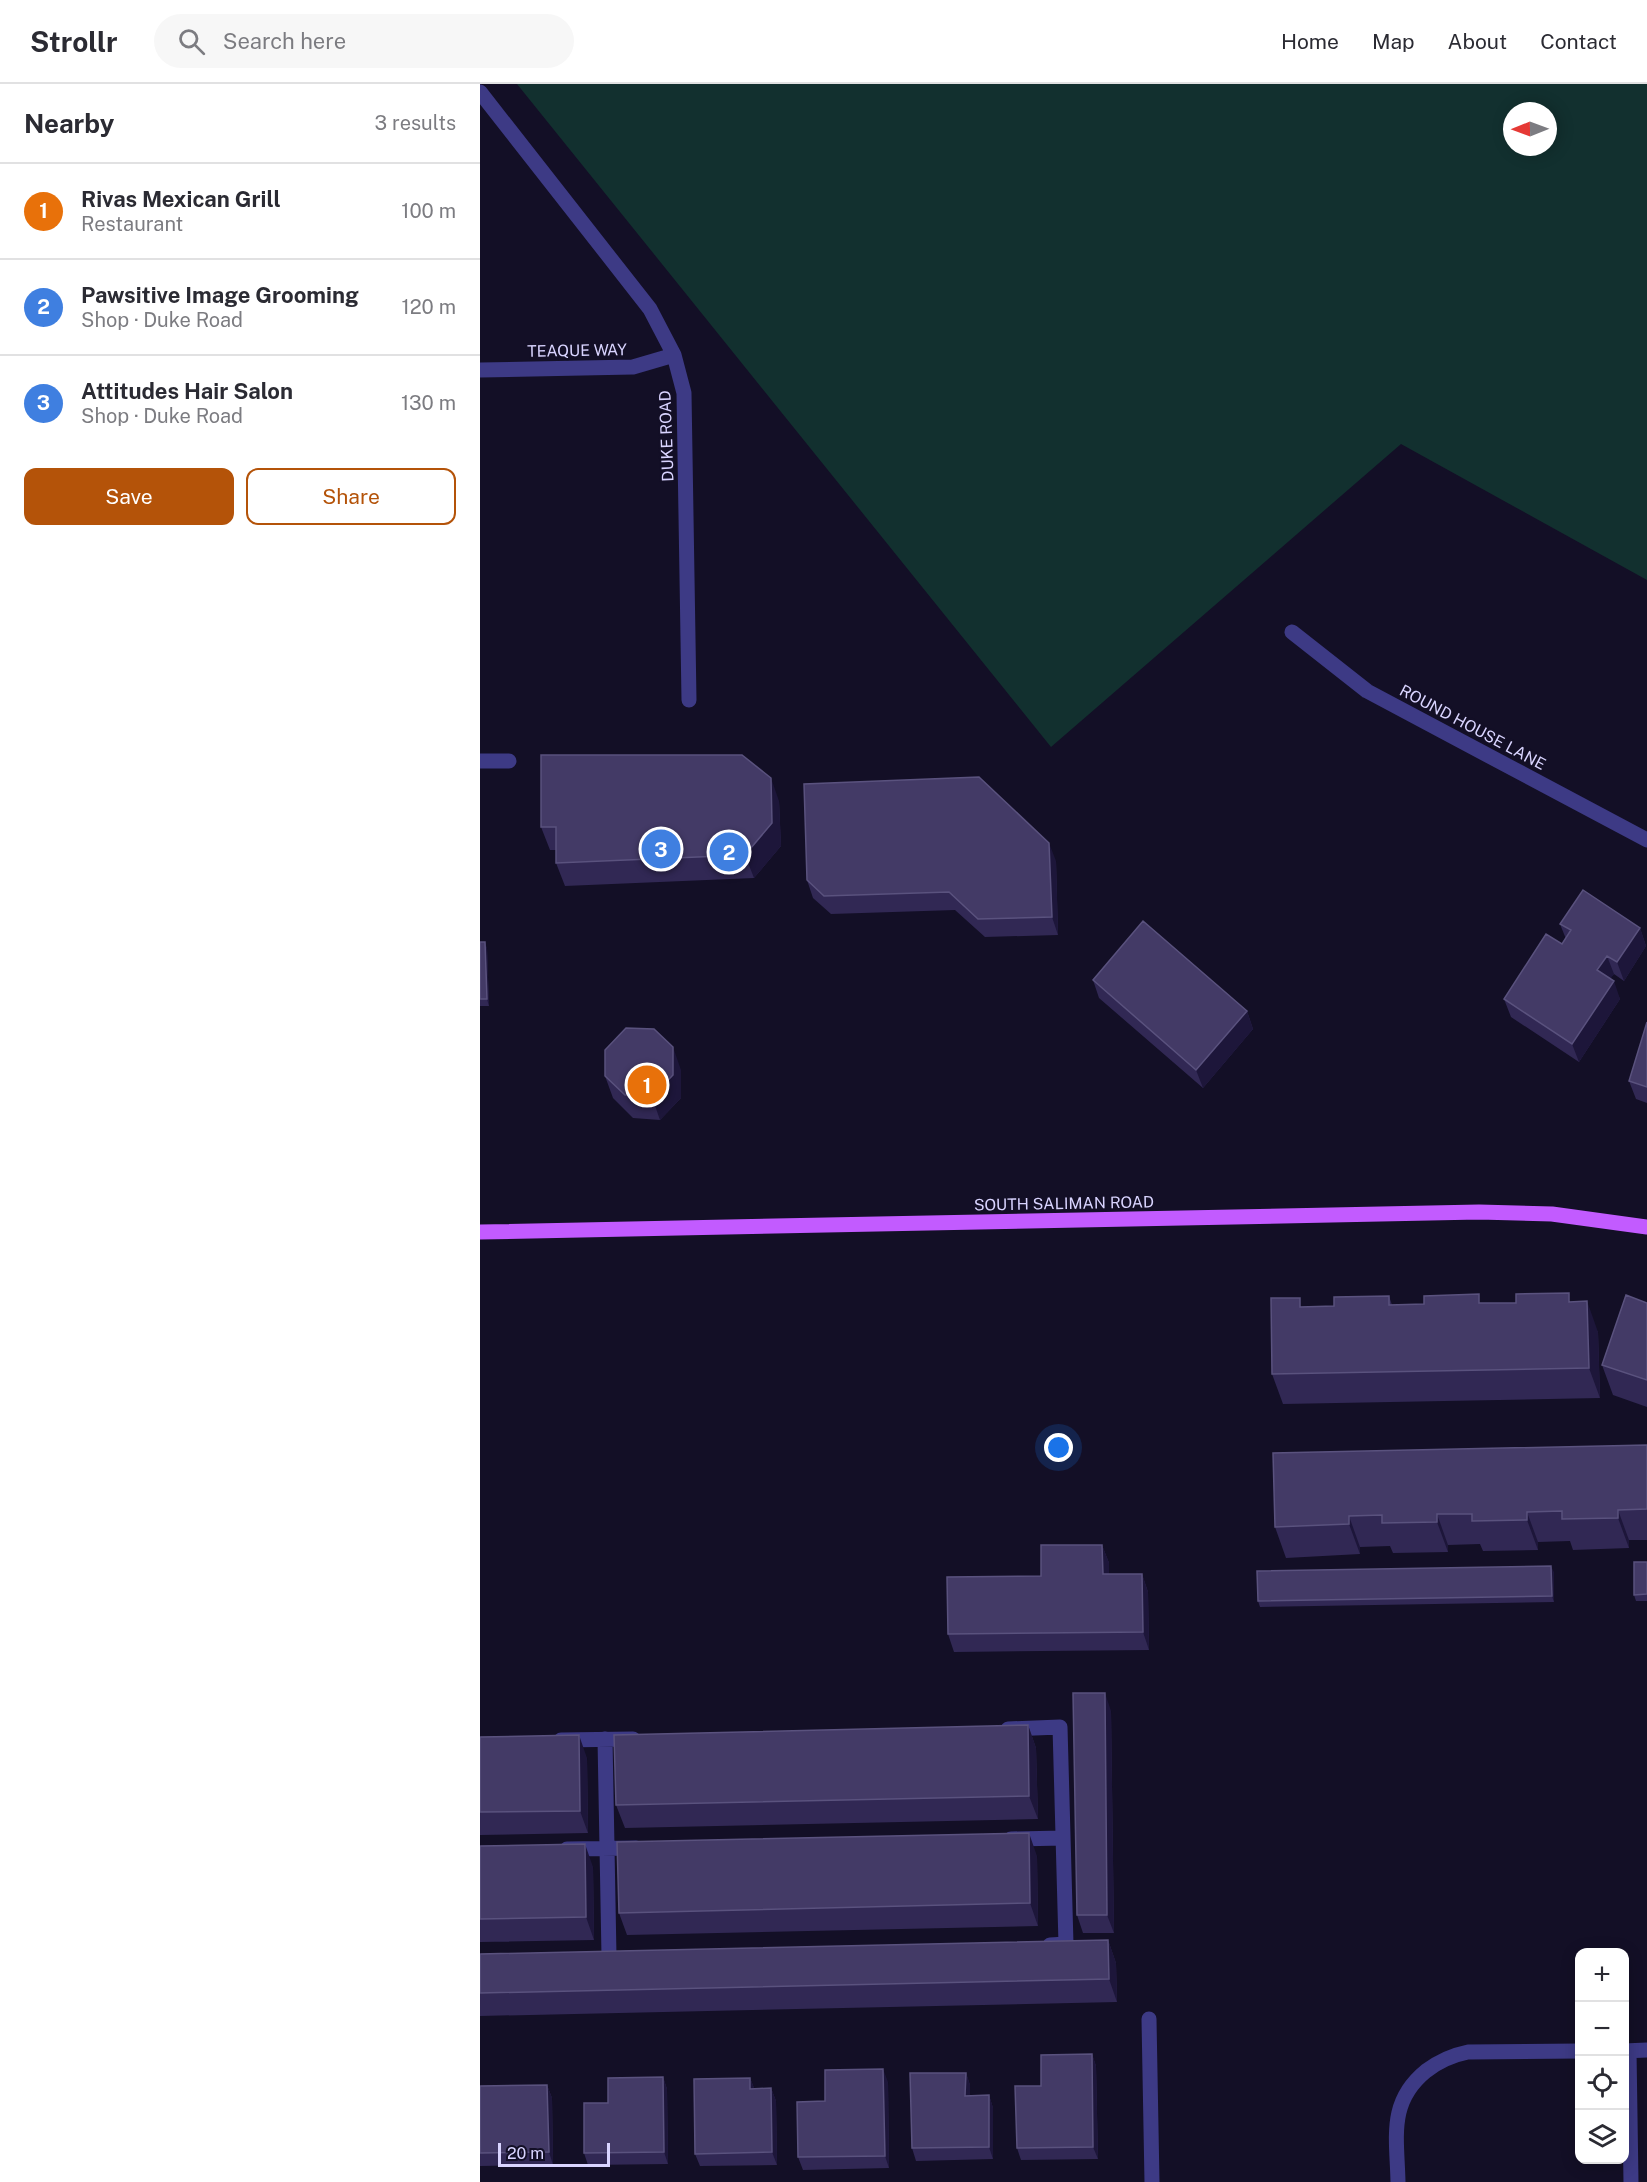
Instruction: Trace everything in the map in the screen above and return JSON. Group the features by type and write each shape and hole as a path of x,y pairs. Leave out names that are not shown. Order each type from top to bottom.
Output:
{"main road":[{"name":"SOUTH SALIMAN ROAD","path":"480,1232 1479,1212 1552,1214 1647,1227"}],"street":[{"name":"DUKE ROAD","path":"480,92 650,309 674,355 684,393 689,700"},
{"name":"TEAQUE WAY","path":"480,370 633,367 674,355"},
{"name":"ROUND HOUSE LANE","path":"1292,632 1367,691 1647,840"},
{"path":"480,760 509,761"},
{"path":"988,1729 1060,1727 1066,1944 1030,1945"},
{"path":"548,1741 653,1738"},
{"path":"605,1739 609,1956"},
{"path":"992,1840 1063,1838"},
{"path":"549,1850 653,1847"},
{"path":"1149,2019 1152,2182"},
{"path":"1629,2051 1647,2050"},
{"path":"1398,2182 1397,2117 1411,2086 1420,2076 1446,2059 1468,2052 1575,2051"},
{"path":"1627,2056 1631,2182"}],"green space":[{"path":"517,84 1647,84 1647,580 1401,444 1051,747"}],"building":[{"path":"541,755 742,755 771,778 772,823 745,855 556,863 556,827 541,827"},
{"path":"979,777 1049,843 1052,917 978,919 949,892 824,896 807,880 804,784"},
{"path":"1583,890 1640,928 1617,962 1607,956 1597,970 1614,981 1572,1044 1504,999 1546,934 1562,944 1571,930 1560,924"},
{"path":"1143,921 1247,1011 1196,1070 1093,980"},
{"path":"480,942 485,942 487,999 480,999"},
{"path":"1647,1022 1647,1087 1629,1081"},
{"path":"626,1028 654,1029 673,1047 673,1075 652,1097 625,1095 605,1076 605,1050"},
{"path":"1569,1293 1569,1302 1587,1301 1589,1368 1272,1374 1271,1298 1300,1298 1300,1307 1334,1306 1334,1297 1389,1296 1389,1305 1424,1304 1424,1296 1479,1294 1479,1303 1516,1303 1516,1294"},
{"path":"1626,1295 1647,1303 1647,1380 1602,1365"},
{"path":"1647,1445 1647,1509 1618,1510 1618,1518 1562,1519 1562,1511 1527,1512 1527,1520 1472,1521 1472,1514 1437,1514 1437,1522 1382,1523 1382,1515 1349,1516 1349,1524 1275,1527 1273,1453"},
{"path":"1041,1545 1102,1545 1103,1574 1142,1574 1143,1632 948,1634 947,1577 1041,1576"},
{"path":"1634,1562 1647,1562 1647,1594 1634,1595"},
{"path":"1551,1566 1552,1596 1258,1601 1257,1571"},
{"path":"1073,1693 1105,1693 1107,1915 1077,1915"},
{"path":"1028,1725 1029,1796 616,1805 614,1735"},
{"path":"579,1735 580,1811 480,1812 480,1737"},
{"path":"1029,1833 1030,1903 619,1913 617,1842"},
{"path":"585,1844 586,1917 480,1919 480,1846"},
{"path":"1108,1940 1109,1979 480,1993 480,1954"},
{"path":"1092,2054 1093,2147 1017,2148 1015,2086 1041,2086 1041,2055"},
{"path":"883,2069 885,2156 798,2157 797,2102 825,2101 825,2070"},
{"path":"910,2073 966,2073 965,2096 989,2095 989,2147 912,2148"},
{"path":"663,2077 664,2152 584,2153 584,2103 608,2103 608,2078"},
{"path":"750,2078 750,2089 771,2088 772,2152 695,2154 694,2079"},
{"path":"547,2085 549,2152 480,2153 480,2086"}],"place":[{"name":"Attitudes Hair Salon","path":"661,849"},
{"name":"Pawsitive Image Grooming","path":"729,852"},
{"name":"Rivas Mexican Grill","path":"647,1085"}]}
